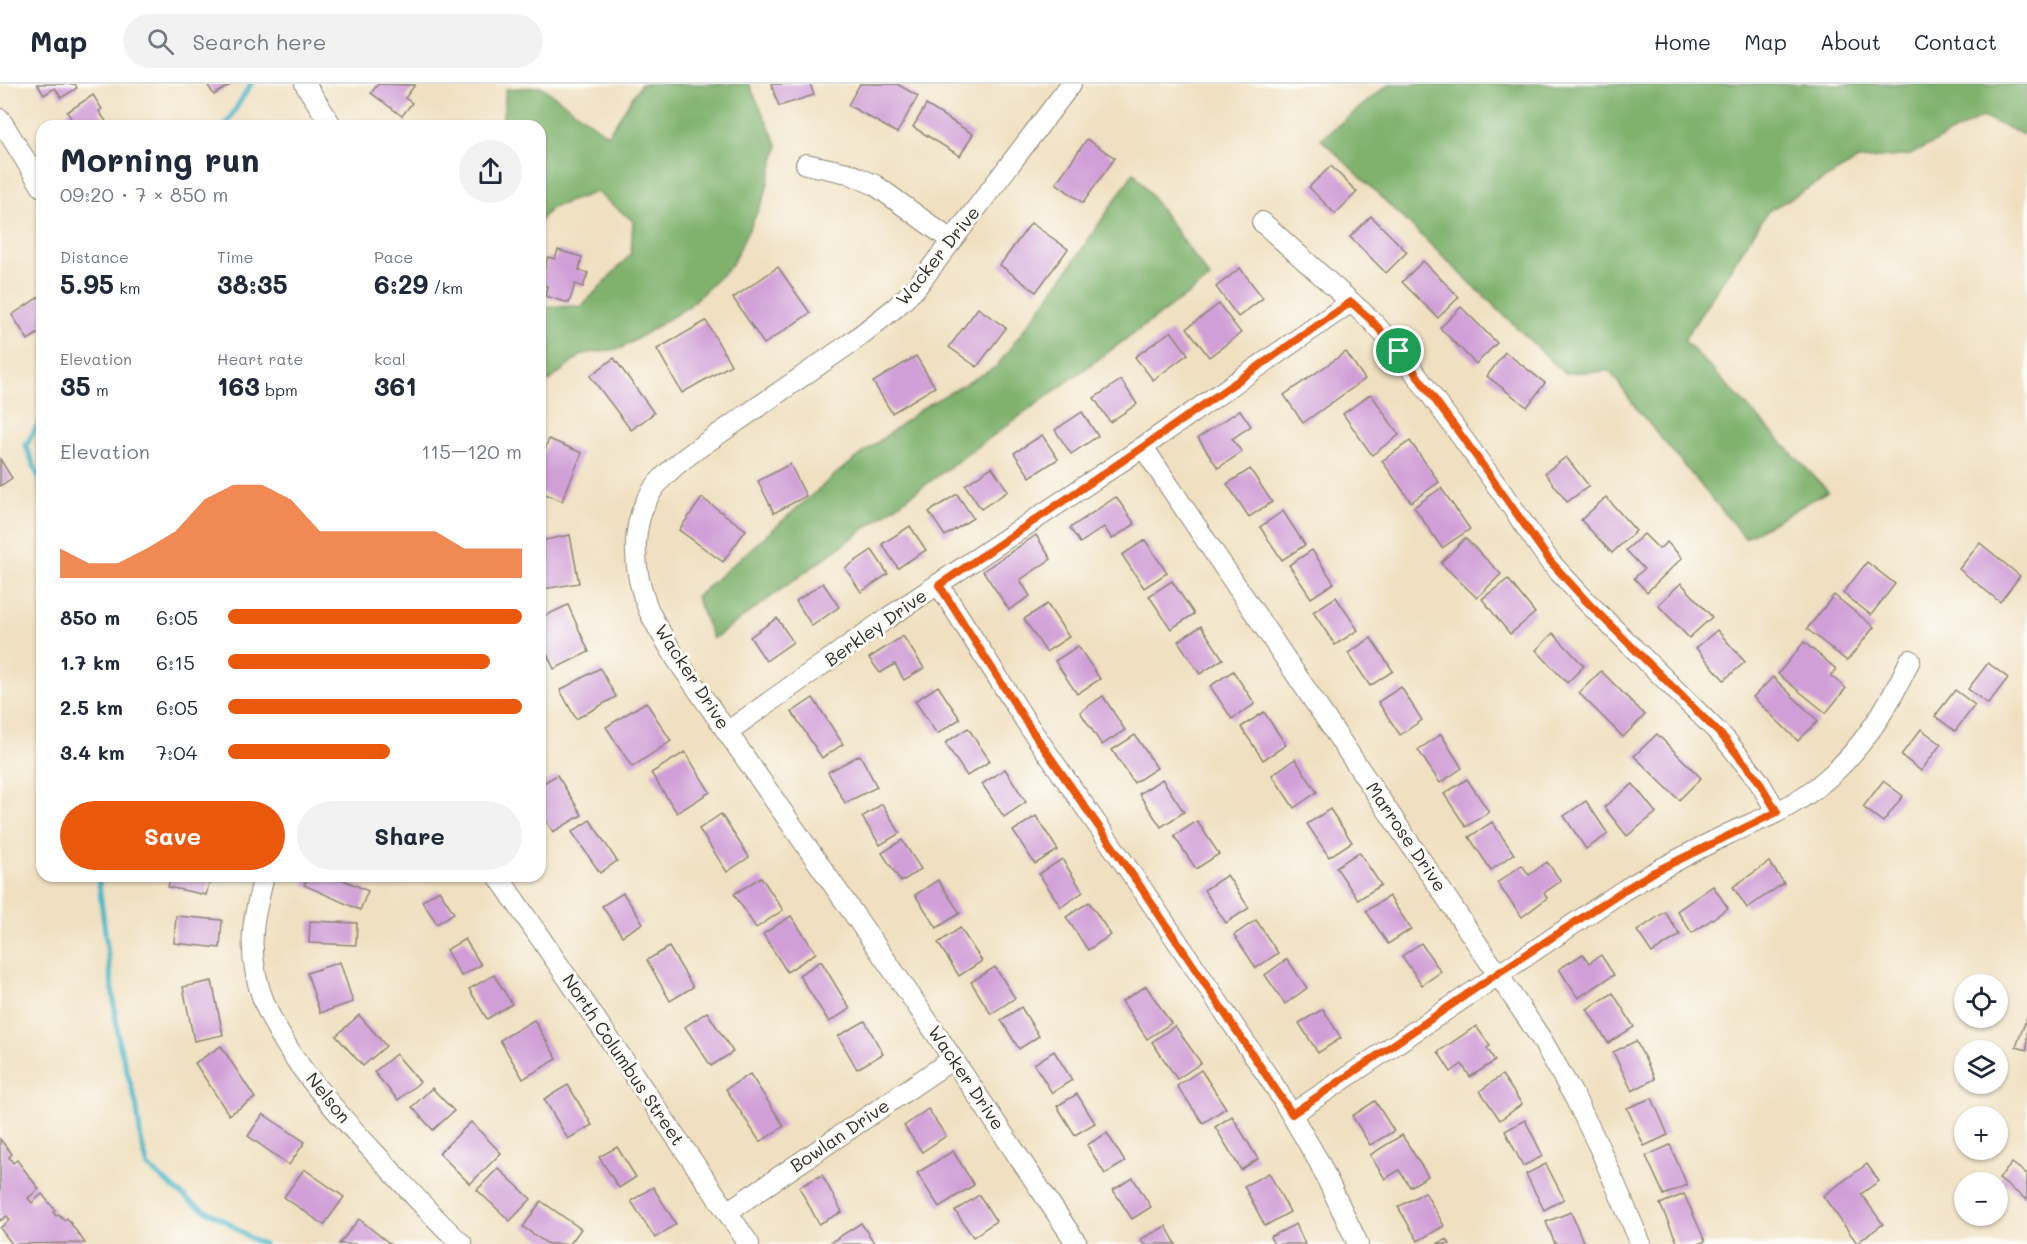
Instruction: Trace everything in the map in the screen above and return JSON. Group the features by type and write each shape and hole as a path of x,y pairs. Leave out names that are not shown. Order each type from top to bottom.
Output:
{"street":[{"path":"305,84 328,120"},
{"name":"Wacker Drive","path":"1071,84 915,289 895,308 842,349 675,465 657,484 644,508 637,533 636,561 641,587 650,613 686,675 728,732 953,1059 1077,1244"},
{"path":"0,119 36,177"},
{"path":"806,164 848,173 875,185 952,241"},
{"path":"1262,222 1371,320 1399,351 1550,561 1587,602 1725,739 1758,780 1777,812"},
{"name":"Berkley Drive","path":"728,732 889,617 1143,447 1351,302"},
{"name":"Marrose Drive","path":"1143,447 1542,1040 1575,1098 1599,1147 1641,1244"},
{"path":"939,585 1030,728 1140,886 1292,1114 1319,1162 1358,1244"},
{"path":"1292,1114 1498,973 1654,872 1777,812 1813,790 1852,754 1885,709 1910,660"},
{"name":"Nelson","path":"262,882 252,921 252,949 256,976 266,1007 289,1050 340,1115 462,1244"},
{"name":"North Columbus Street","path":"502,882 749,1244"},
{"name":"Bowlan Drive","path":"727,1212 953,1059"}],"green space":[{"path":"641,84 749,84 778,146 764,198 731,266 688,307 622,348 583,354 546,383 546,307 582,306 631,254 633,221 596,192 551,208 546,214 546,120 503,120 506,89 542,87 608,135"},
{"path":"1389,84 2027,84 2027,136 1982,117 1910,155 1858,160 1768,211 1684,340 1828,491 1745,538 1636,408 1610,371 1564,373 1321,139"},
{"path":"1134,172 1210,278 713,639 696,597 837,473 924,407 996,367 1061,280"}],"building":[{"path":"37,84 75,84 77,88 61,98 55,88 44,95"},
{"path":"207,84 232,84 214,95"},
{"path":"378,84 415,85 405,98 412,103 402,116 371,93"},
{"path":"771,84 810,84 814,95 779,106"},
{"path":"860,84 897,84 918,96 897,133 848,105"},
{"path":"93,95 102,109 99,111 105,120 72,120 67,112"},
{"path":"926,105 973,134 960,156 913,127"},
{"path":"1087,139 1115,158 1083,203 1056,183"},
{"path":"1331,166 1357,192 1335,214 1309,187"},
{"path":"1371,216 1407,252 1386,273 1350,237"},
{"path":"1031,223 1068,249 1036,292 1000,265"},
{"path":"558,250 582,257 579,270 588,273 583,287 575,284 569,303 546,296 546,264 548,257 555,259"},
{"path":"1423,261 1459,297 1438,318 1402,282"},
{"path":"778,267 810,313 764,344 733,298"},
{"path":"1240,268 1263,298 1238,317 1216,287"},
{"path":"36,299 36,335 28,340 12,315"},
{"path":"1219,304 1241,333 1209,357 1187,328"},
{"path":"1461,307 1497,343 1476,364 1440,328"},
{"path":"978,308 1006,328 977,367 949,347"},
{"path":"706,321 731,365 682,393 657,349"},
{"path":"1171,331 1188,354 1153,380 1135,357"},
{"path":"1346,352 1365,379 1303,423 1284,395"},
{"path":"1505,352 1545,383 1527,407 1487,376"},
{"path":"916,356 935,387 892,413 873,382"},
{"path":"614,358 654,413 631,430 590,376"},
{"path":"1121,380 1137,404 1110,422 1094,398"},
{"path":"1371,394 1399,435 1372,455 1343,414"},
{"path":"1240,410 1251,426 1232,439 1242,452 1218,468 1198,438"},
{"path":"1082,412 1098,436 1071,454 1055,430"},
{"path":"1042,435 1058,459 1030,477 1014,453"},
{"path":"549,439 582,453 562,501 546,494 546,446"},
{"path":"1410,441 1439,482 1411,502 1382,461"},
{"path":"1566,457 1589,486 1567,502 1545,473"},
{"path":"0,459 12,478 0,486"},
{"path":"790,464 806,496 774,513 758,481"},
{"path":"992,467 1008,491 981,509 965,485"},
{"path":"1250,469 1272,502 1249,517 1227,484"},
{"path":"1441,488 1470,529 1442,548 1414,507"},
{"path":"957,494 973,518 945,536 929,512"},
{"path":"1116,497 1135,524 1112,539 1104,527 1080,543 1070,528"},
{"path":"1606,497 1636,531 1612,553 1581,520"},
{"path":"702,498 746,530 723,562 679,530"},
{"path":"1283,511 1305,545 1282,560 1260,527"},
{"path":"910,526 926,550 898,568 882,544"},
{"path":"1644,534 1659,549 1667,542 1682,558 1647,592 1634,578 1644,569 1626,550"},
{"path":"570,535 579,583 546,589 546,540"},
{"path":"1036,535 1051,559 1020,580 1030,596 1009,610 983,571"},
{"path":"1465,538 1501,574 1477,598 1441,563"},
{"path":"1145,540 1167,573 1144,588 1122,555"},
{"path":"1980,543 2020,576 2000,602 1959,569"},
{"path":"872,550 888,574 861,592 845,568"},
{"path":"1312,550 1334,583 1311,598 1289,565"},
{"path":"1867,562 1895,584 1871,615 1843,593"},
{"path":"1508,579 1535,613 1510,634 1482,599"},
{"path":"1172,581 1194,614 1171,629 1149,596"},
{"path":"823,583 839,607 812,626 796,601"},
{"path":"1681,583 1712,617 1689,638 1658,605"},
{"path":"1834,595 1874,627 1847,661 1807,629"},
{"path":"1336,597 1358,630 1335,645 1313,612"},
{"path":"1047,604 1069,637 1046,652 1024,619"},
{"path":"568,605 589,652 554,669 546,652 546,615"},
{"path":"777,618 793,642 766,661 750,637"},
{"path":"1201,626 1223,659 1200,674 1178,641"},
{"path":"1717,630 1745,662 1724,680 1696,648"},
{"path":"1553,633 1584,666 1567,683 1536,650"},
{"path":"903,636 924,668 904,680 895,664 880,673 869,658"},
{"path":"1371,638 1393,671 1370,686 1348,653"},
{"path":"1804,642 1836,669 1831,676 1846,688 1826,713 1778,674"},
{"path":"1078,646 1100,679 1077,694 1055,661"},
{"path":"1988,663 2008,678 1988,704 1968,689"},
{"path":"600,668 616,697 576,719 560,690"},
{"path":"1233,671 1255,704 1232,719 1210,686"},
{"path":"1601,671 1645,715 1623,737 1579,693"},
{"path":"1773,677 1818,721 1798,741 1753,697"},
{"path":"938,686 960,719 937,734 915,701"},
{"path":"1401,687 1422,720 1400,735 1378,702"},
{"path":"1955,690 1975,705 1955,731 1935,716"},
{"path":"1103,696 1125,730 1102,745 1080,712"},
{"path":"813,698 843,744 822,758 792,712"},
{"path":"646,702 671,741 632,767 606,727"},
{"path":"1264,712 1286,745 1263,760 1241,727"},
{"path":"968,728 990,761 967,776 945,743"},
{"path":"1921,729 1941,744 1921,771 1901,755"},
{"path":"1441,734 1462,768 1440,783 1418,750"},
{"path":"1657,734 1701,778 1679,800 1634,756"},
{"path":"1135,735 1157,768 1134,783 1112,750"},
{"path":"685,752 710,792 677,813 651,773"},
{"path":"860,755 877,787 845,803 828,772"},
{"path":"1295,759 1317,792 1294,808 1272,775"},
{"path":"1005,769 1026,802 1004,817 982,784"},
{"path":"557,775 582,815 553,832 546,821 546,781"},
{"path":"1162,779 1184,812 1161,827 1139,794"},
{"path":"1467,779 1489,812 1466,827 1444,794"},
{"path":"1883,781 1903,796 1883,822 1863,807"},
{"path":"1633,784 1656,813 1627,836 1604,807"},
{"path":"1586,801 1608,834 1586,849 1564,816"},
{"path":"882,804 900,833 880,845 862,817"},
{"path":"1330,809 1352,842 1329,857 1307,824"},
{"path":"721,814 749,857 727,872 699,829"},
{"path":"1036,816 1058,850 1035,864 1013,831"},
{"path":"590,820 617,861 600,873 572,832"},
{"path":"1197,821 1219,854 1196,869 1174,836"},
{"path":"1492,822 1514,854 1491,870 1469,837"},
{"path":"902,840 921,869 901,882 882,853"},
{"path":"1359,852 1381,885 1358,900 1336,867"},
{"path":"1062,859 1083,892 1061,907 1039,874"},
{"path":"1547,862 1561,881 1544,893 1547,898 1522,917 1497,883 1522,865 1529,875"},
{"path":"1769,862 1784,883 1747,908 1733,887"},
{"path":"1227,875 1249,908 1226,923 1204,890"},
{"path":"761,877 783,910 756,928 734,894"},
{"path":"938,880 960,913 937,928 915,895"},
{"path":"169,882 209,882 206,895 168,887"},
{"path":"306,882 348,882 368,891 360,910 304,885"},
{"path":"1713,886 1728,908 1692,933 1677,911"},
{"path":"439,890 454,913 437,924 422,901"},
{"path":"623,893 643,923 622,936 602,906"},
{"path":"1389,896 1411,929 1388,944 1366,911"},
{"path":"1089,902 1111,935 1088,950 1066,917"},
{"path":"1665,912 1680,935 1652,953 1637,931"},
{"path":"176,916 222,920 220,948 174,943"},
{"path":"791,916 816,953 787,972 763,934"},
{"path":"1256,920 1278,953 1256,968 1234,935"},
{"path":"310,921 357,923 356,945 309,943"},
{"path":"960,928 982,961 959,976 938,943"},
{"path":"465,939 481,965 461,976 446,950"},
{"path":"1421,943 1441,972 1422,985 1402,956"},
{"path":"669,947 693,987 670,1001 647,960"},
{"path":"1583,954 1589,963 1601,955 1614,975 1578,998 1559,969"},
{"path":"1287,959 1307,988 1285,1004 1265,975"},
{"path":"821,961 850,1009 829,1022 799,975"},
{"path":"340,962 353,1002 320,1013 307,973"},
{"path":"995,967 1015,998 991,1014 971,982"},
{"path":"494,975 512,1004 487,1019 469,989"},
{"path":"212,981 223,1035 194,1041 183,987"},
{"path":"1146,986 1171,1023 1147,1039 1122,1001"},
{"path":"1613,993 1634,1027 1608,1043 1587,1009"},
{"path":"1021,1007 1039,1036 1019,1049 1001,1020"},
{"path":"1323,1009 1341,1038 1318,1053 1299,1023"},
{"path":"707,1012 733,1052 711,1066 685,1027"},
{"path":"359,1015 386,1046 363,1066 336,1036"},
{"path":"2027,1017 2027,1050 2016,1047"},
{"path":"534,1020 557,1059 523,1079 500,1040"},
{"path":"865,1021 883,1054 857,1069 838,1036"},
{"path":"1175,1026 1201,1063 1177,1079 1152,1042"},
{"path":"1476,1026 1490,1046 1487,1048 1495,1061 1470,1077 1462,1064 1451,1072 1438,1052"},
{"path":"1636,1041 1655,1079 1632,1091 1613,1052"},
{"path":"221,1046 255,1098 229,1115 195,1063"},
{"path":"1054,1051 1072,1080 1052,1093 1034,1064"},
{"path":"396,1054 420,1082 398,1100 374,1072"},
{"path":"1201,1070 1226,1108 1203,1123 1177,1086"},
{"path":"750,1074 784,1126 760,1142 726,1089"},
{"path":"1502,1075 1522,1104 1500,1120 1480,1091"},
{"path":"568,1085 592,1125 568,1139 544,1099"},
{"path":"432,1088 454,1111 433,1130 412,1107"},
{"path":"1077,1094 1095,1123 1075,1135 1057,1106"},
{"path":"1652,1098 1668,1135 1644,1146 1627,1108"},
{"path":"1375,1101 1394,1131 1370,1145 1352,1116"},
{"path":"928,1109 946,1136 922,1152 904,1126"},
{"path":"263,1114 305,1142 289,1165 248,1136"},
{"path":"1232,1116 1258,1159 1241,1170 1215,1127"},
{"path":"1525,1120 1543,1156 1523,1166 1505,1131"},
{"path":"471,1122 501,1153 470,1184 439,1153"},
{"path":"1107,1133 1125,1162 1105,1174 1087,1145"},
{"path":"1402,1135 1428,1176 1410,1187 1399,1170 1385,1179 1370,1155"},
{"path":"0,1139 12,1154 9,1157 13,1163 17,1160 39,1189 28,1198 32,1203 42,1194 55,1210 53,1212 56,1216 59,1214 64,1220 67,1218 85,1243 12,1244 0,1228 10,1220 7,1216 0,1221"},
{"path":"1670,1145 1687,1185 1664,1195 1646,1156"},
{"path":"617,1147 636,1177 619,1188 599,1157"},
{"path":"953,1151 974,1185 939,1207 917,1173"},
{"path":"2012,1163 2027,1174 2027,1200 2008,1186 2008,1172 2005,1172"},
{"path":"1546,1164 1564,1199 1544,1210 1526,1174"},
{"path":"1867,1164 1879,1181 1861,1194 1883,1224 1857,1243 1823,1196"},
{"path":"498,1168 531,1199 510,1221 477,1190"},
{"path":"304,1169 344,1197 324,1225 284,1197"},
{"path":"1269,1173 1290,1212 1265,1226 1244,1186"},
{"path":"822,1175 842,1212 819,1224 799,1187"},
{"path":"1133,1178 1151,1207 1132,1219 1113,1190"},
{"path":"653,1187 676,1224 655,1238 631,1201"},
{"path":"1425,1192 1444,1226 1418,1241 1398,1207"},
{"path":"1684,1194 1705,1241 1698,1244 1678,1244 1660,1204"},
{"path":"979,1195 996,1221 973,1237 955,1211"},
{"path":"541,1201 581,1229 570,1244 548,1244 523,1227"},
{"path":"1571,1212 1584,1244 1555,1244 1546,1222"},
{"path":"359,1219 390,1244 339,1244"},
{"path":"861,1223 875,1244 828,1244"},
{"path":"1296,1224 1305,1244 1274,1244 1270,1237"},
{"path":"1166,1226 1176,1244 1143,1244 1141,1239"},
{"path":"1447,1239 1450,1244 1437,1244"}],"waterway":[{"path":"229,120 251,84"},
{"path":"36,428 26,446 36,470"},
{"path":"99,882 119,1043 136,1103 141,1140 148,1167 192,1203 227,1222 253,1240 264,1244"}],"route":[{"path":"1351,302 1399,351 1550,561 1587,602 1725,739 1758,780 1777,812 1654,872 1624,890 1292,1114 1140,886 1030,728 939,585 1351,302"}]}
